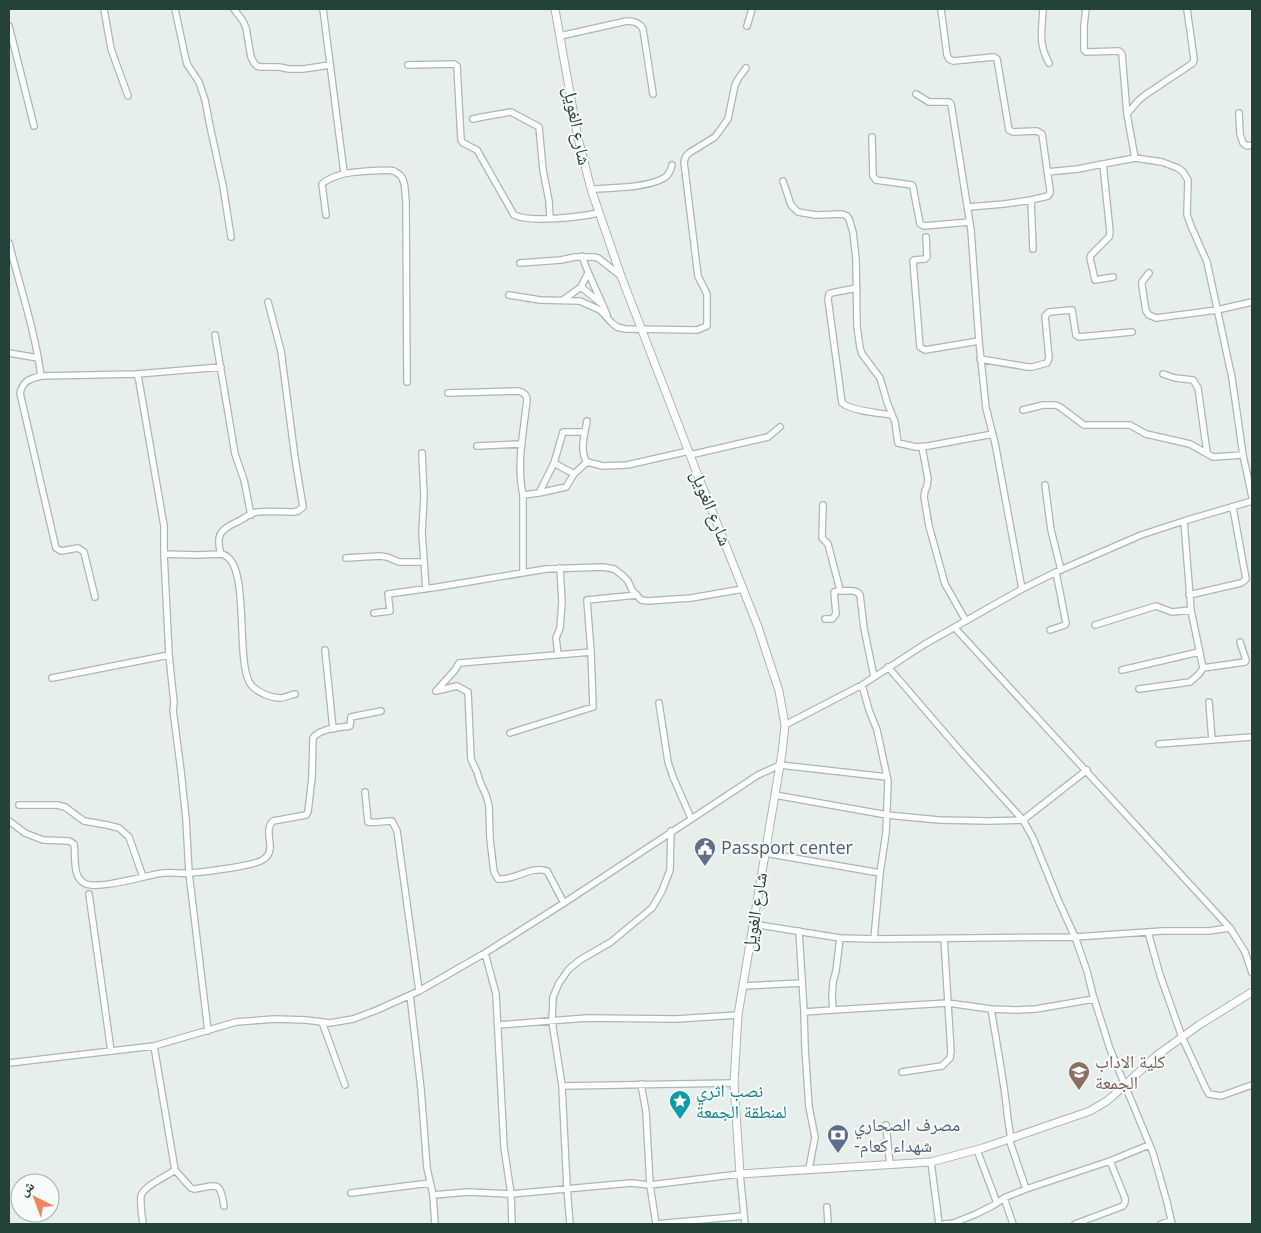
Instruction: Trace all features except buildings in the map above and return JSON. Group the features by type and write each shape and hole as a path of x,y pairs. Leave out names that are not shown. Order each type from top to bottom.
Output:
{"street":[{"path":"104,9 111,48 128,96"},
{"path":"175,9 187,64 196,75 206,100 231,237"},
{"path":"234,9 246,28 251,57 257,66 303,69 330,65"},
{"path":"323,9 344,173"},
{"name":"شارع الغويل","path":"555,9 578,138 598,213 689,453 758,627 779,691 785,725 782,753 738,1015 734,1083 740,1174"},
{"path":"747,26 752,9"},
{"path":"941,9 947,57 953,61 994,57 997,59 1009,130 1013,132 1037,131 1042,134 1050,190 1048,196 1031,200 968,208"},
{"path":"1043,9 1041,40 1050,63"},
{"path":"1086,9 1084,50 1086,52 1119,51 1122,54 1127,114 1135,158"},
{"path":"1127,114 1138,101 1190,66 1194,61 1187,9"},
{"path":"560,36 630,21 640,25 643,29 653,94"},
{"path":"9,26 34,126"},
{"path":"408,65 454,64 457,66 461,140 476,150 514,215 518,217 550,218 598,213"},
{"path":"509,295 540,300 589,304 600,310 616,327 624,329 697,330 708,326 707,294 698,276 684,162 689,153 715,137 728,119 735,85 746,68"},
{"path":"916,94 929,102 949,102 951,104 968,208 978,341 986,408 993,434 1022,590"},
{"path":"473,119 511,112 539,127 550,218"},
{"path":"1239,113 1242,143 1246,146 1252,145"},
{"path":"872,137 874,178 876,180 912,185 921,225 969,222"},
{"path":"1047,172 1078,169 1135,158 1162,162 1178,168 1186,176 1188,180 1188,215 1207,262 1232,378 1243,455 1252,497"},
{"path":"1104,164 1110,232 1109,237 1091,256 1090,261 1095,280 1113,277"},
{"path":"591,189 636,186 652,182 669,174 672,165"},
{"path":"326,215 322,184 324,181 344,173 394,171 404,181 406,202 407,382"},
{"path":"782,181 791,205 798,212 816,215 842,214 849,219 853,232 856,259 857,326 860,350 880,378 895,422 898,443 922,447 993,434"},
{"path":"1031,200 1033,249"},
{"path":"926,237 927,257 913,261 920,348 925,350 978,341"},
{"path":"9,243 41,376"},
{"path":"582,256 609,320"},
{"path":"520,263 561,260 582,256 593,257 598,258 621,276"},
{"path":"562,301 581,287 588,273"},
{"path":"1149,273 1142,284 1146,311 1149,315 1159,318 1217,310 1252,302"},
{"path":"581,287 603,305"},
{"path":"857,288 831,293 828,299 842,403 856,409 892,415"},
{"path":"221,554 218,544 220,532 228,526 251,514 293,512 301,509 303,506 281,351 268,302"},
{"path":"980,359 1032,367 1046,363 1049,358 1046,316 1049,312 1072,310 1077,336 1132,332"},
{"path":"215,335 235,454 244,480 251,514"},
{"path":"9,353 38,358"},
{"path":"95,597 84,552 78,548 60,551 56,548 20,393 22,388 26,381 41,376 137,374 221,367"},
{"path":"137,374 164,526 169,655 174,703 172,710 182,781 189,873 208,1031"},
{"path":"1163,374 1195,382 1198,388 1207,453"},
{"path":"448,393 518,391 524,393 527,399 520,475 523,495 522,573"},
{"path":"1023,410 1043,405 1055,405 1085,425 1130,425 1146,434 1190,444 1213,457 1243,455"},
{"path":"587,420 583,456 587,462 603,466 627,465 768,437 780,427"},
{"path":"539,493 554,463 563,432 585,432"},
{"path":"477,446 522,444"},
{"path":"922,447 928,479 924,497 929,526 945,584 966,621"},
{"path":"422,453 424,496 422,533 426,589"},
{"path":"523,495 566,487 574,474 587,462"},
{"path":"554,463 574,474"},
{"path":"1045,485 1066,623 1050,630"},
{"path":"785,725 862,685 888,667 966,621 1059,571 1141,535 1252,501"},
{"path":"823,505 822,538 828,544 840,590"},
{"path":"1189,594 1241,583 1246,579 1233,508"},
{"path":"1139,689 1190,682 1203,668 1191,610 1184,521"},
{"path":"164,554 225,554 229,557 235,568 240,589 245,670 251,685 264,694 280,698 295,694"},
{"path":"346,558 380,556 400,562 424,562"},
{"path":"374,613 390,611 388,594 560,568 603,567 614,569 628,581 632,590 641,600 648,601 691,598 743,589"},
{"path":"558,655 556,638 560,628 562,602 560,568"},
{"path":"825,619 832,620 836,614 834,592 840,590 856,591 860,595 864,628 874,677"},
{"path":"510,732 593,706 587,600 637,595"},
{"path":"1095,624 1156,606 1172,612 1191,610"},
{"path":"955,628 1230,928 1245,952 1252,973"},
{"path":"1203,668 1245,662 1240,642"},
{"path":"325,650 333,729"},
{"path":"564,903 547,871 542,869 504,879 498,878 494,872 486,795 471,759 468,692 457,686 436,691 459,663 591,652"},
{"path":"1122,670 1199,652"},
{"path":"52,678 169,655"},
{"path":"888,667 1023,820 1033,838 1088,970 1094,999 1110,1049 1149,1146 1167,1202 1171,1223 1161,1224"},
{"path":"862,685 877,730 888,780 886,833 874,939"},
{"path":"1208,702 1212,740"},
{"path":"659,703 668,762 691,818"},
{"path":"9,821 25,833 43,840 72,842 75,847 76,872 84,883 90,886 116,883 164,873 189,873 249,865 263,861 270,852 269,824 273,821 308,812 314,738 318,733 350,726 351,717 380,711"},
{"path":"1159,744 1252,737"},
{"path":"9,1062 154,1046 236,1022 255,1019 330,1024 353,1019 419,991 485,953 758,775 780,765 887,776"},
{"path":"775,794 887,815 939,820 1023,820 1086,770"},
{"path":"364,792 368,822 392,822 397,831 419,991"},
{"path":"19,805 57,805 65,807 84,821 119,828 128,837 143,877"},
{"path":"570,1224 562,1086 552,1022 553,997 559,983 569,969 580,960 611,942 652,908 662,891 670,870 671,832"},
{"path":"765,853 880,873"},
{"path":"89,894 111,1051"},
{"path":"753,924 840,938 874,939 1075,937 1148,932 1208,931 1230,928"},
{"path":"799,931 805,1048 810,1106 815,1137 809,1170"},
{"path":"1148,932 1160,975 1182,1037 1209,1094 1221,1096 1252,1085"},
{"path":"833,1010 832,996 840,938"},
{"path":"902,1072 942,1066 950,1058 944,938"},
{"path":"485,953 496,994 504,1147 512,1224"},
{"path":"743,986 802,983"},
{"path":"433,1194 468,1192 510,1194 631,1183 650,1185 740,1174 931,1162 978,1150 1090,1111 1107,1101 1156,1056 1199,1025 1252,992"},
{"path":"410,995 421,1089 427,1168 433,1194 436,1224"},
{"path":"804,1012 948,1003 991,1009 1036,1009 1094,999"},
{"path":"991,1009 1006,1098 1010,1138 1026,1189"},
{"path":"498,1025 587,1018 676,1019 738,1015"},
{"path":"322,1022 345,1085"},
{"path":"154,1046 174,1170 191,1188 219,1187 222,1192 224,1206"},
{"path":"562,1086 734,1083"},
{"path":"641,1084 646,1112 650,1185 656,1224 744,1216"},
{"path":"886,1125 890,1165"},
{"path":"944,1224 954,1223 1026,1189 1149,1146"},
{"path":"978,1150 997,1203"},
{"path":"1075,1224 1123,1206 1125,1198 1110,1161"},
{"path":"931,1162 940,1224"},
{"path":"143,1224 141,1199 144,1189 174,1170"},
{"path":"740,1174 745,1224"},
{"path":"351,1193 430,1182"},
{"path":"1004,1198 1013,1224"},
{"path":"827,1207 828,1224"}],"place":[{"name":"Passport center","path":"705,867"},
{"name":"كلية اﻻداب الجمعة","path":"1079,1091"},
{"name":"نصب اثري لمنطقة الجمعة","path":"680,1120"},
{"name":"مصرف الصحاري -شهداء كعام","path":"838,1154"}]}
